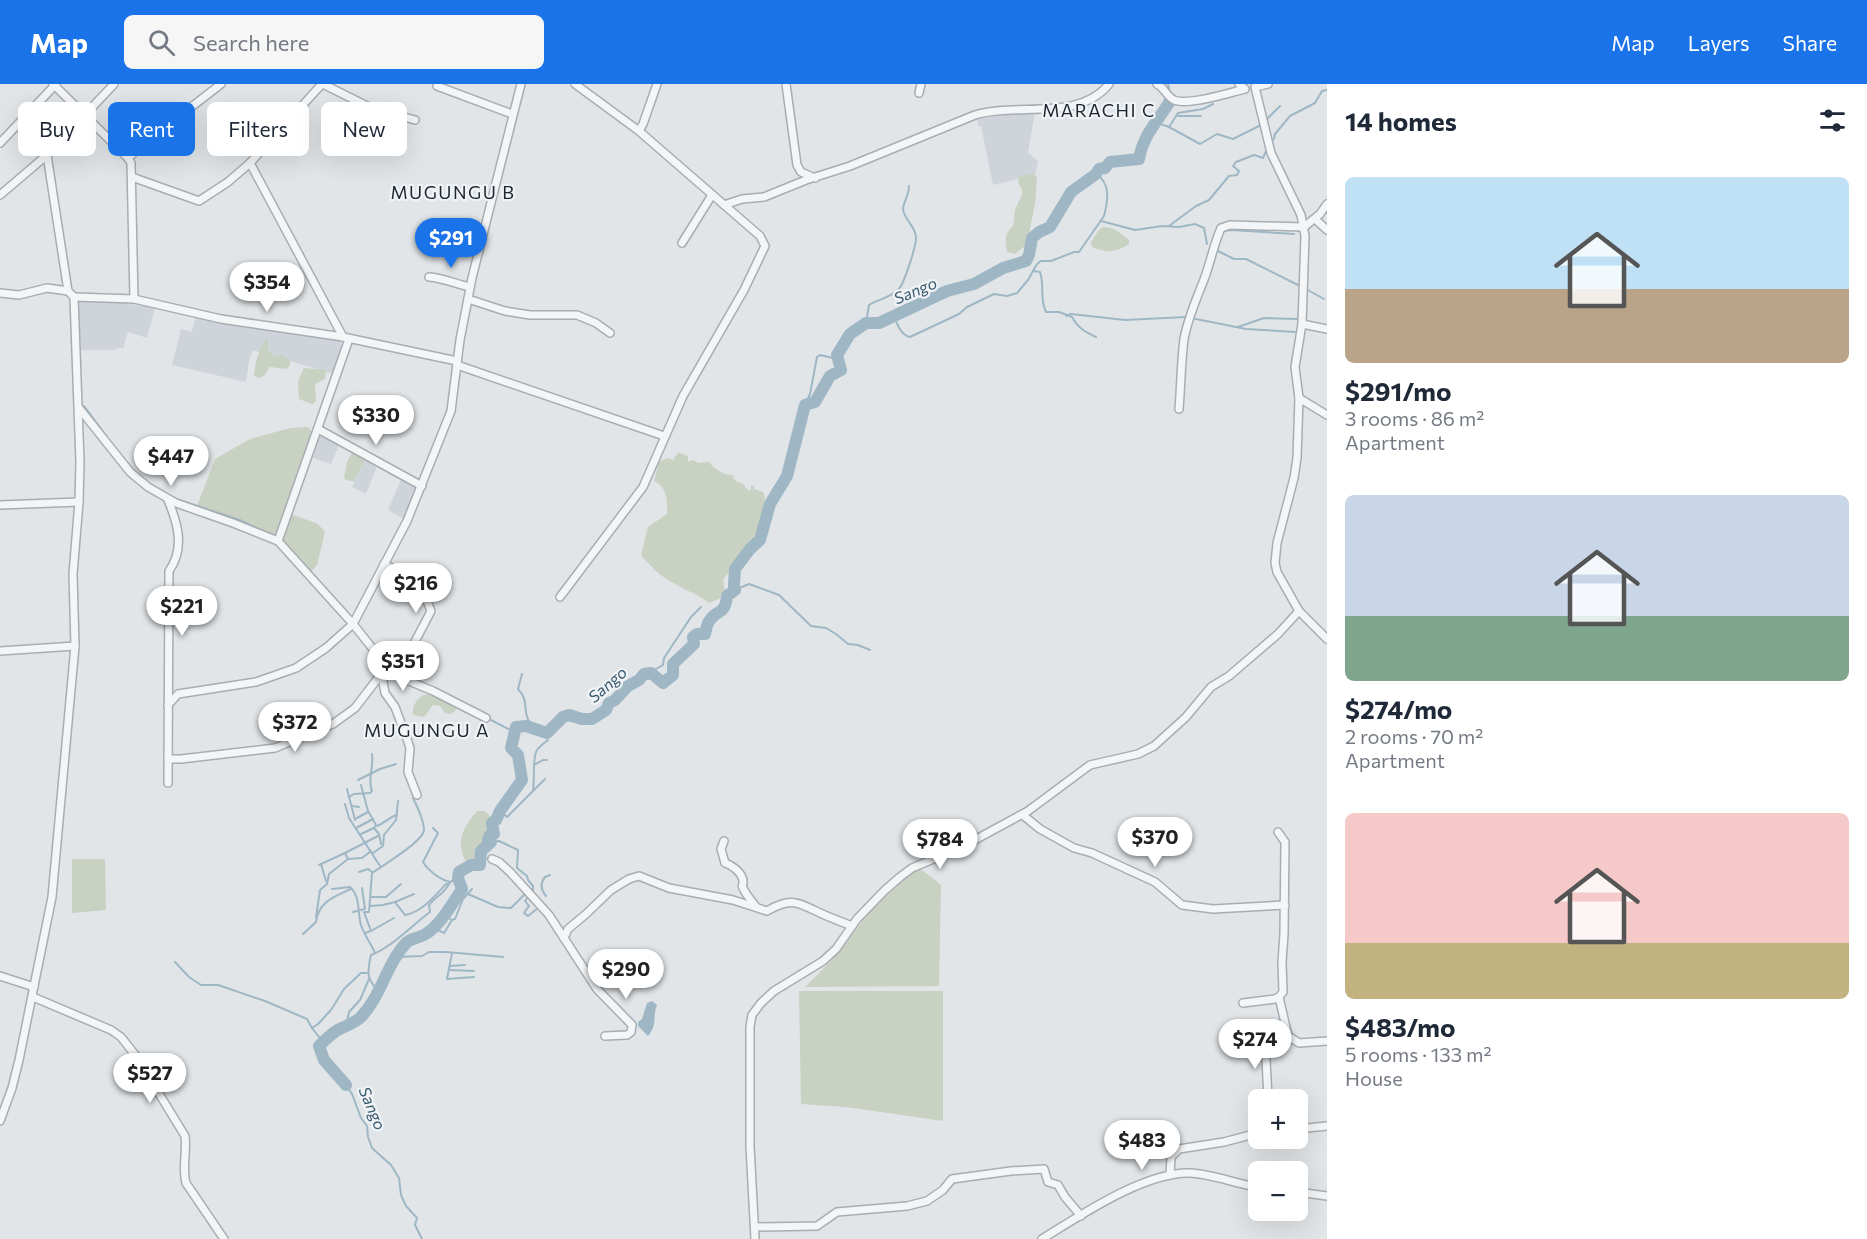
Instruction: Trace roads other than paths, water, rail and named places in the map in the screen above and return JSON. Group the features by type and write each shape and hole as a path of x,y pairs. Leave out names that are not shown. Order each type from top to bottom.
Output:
{"street":[{"path":"0,143 54,84 73,102"},
{"path":"96,103 114,84"},
{"path":"128,158 221,84"},
{"path":"132,177 199,201 228,182 250,163 322,84 369,107 415,120"},
{"path":"169,685 171,691 178,694 256,682 296,668 326,648 353,624 407,520 451,411 470,287 520,84"},
{"path":"560,597 643,487 683,396 764,251 764,240 639,131 575,84"},
{"path":"639,131 657,84"},
{"path":"786,84 797,165 801,172 815,178"},
{"path":"920,93 921,84"},
{"path":"724,205 742,199 764,197 989,111 1071,106 1097,97 1109,84"},
{"path":"1157,84 1176,101 1192,103 1242,86 1254,87 1268,84"},
{"path":"437,86 512,114"},
{"path":"1254,87 1271,153 1296,205 1304,228 1302,324 1295,367 1299,398 1294,478 1275,553 1277,572 1299,612 1327,639"},
{"path":"96,124 128,158 132,177 134,299"},
{"path":"0,195 46,156"},
{"path":"0,1121 12,1088 33,997 52,897 75,646 73,574 79,502 79,408 74,297 68,291 47,156"},
{"path":"250,163 346,338 318,429 278,542"},
{"path":"682,243 712,195"},
{"path":"1179,409 1184,340 1188,322 1193,303 1206,274 1212,247 1221,228 1230,225 1304,228 1327,204"},
{"path":"1315,219 1327,230"},
{"path":"429,277 442,278 454,284 470,287"},
{"path":"0,293 19,295 47,288 68,291"},
{"path":"74,297 134,299 221,319 346,338 457,363 664,436"},
{"path":"468,299 505,311 530,315 577,315 596,323 610,333"},
{"path":"1302,324 1327,329"},
{"path":"1299,398 1327,414"},
{"path":"79,408 130,472 148,487 168,500 278,542 353,624 385,664 404,679 434,691 486,718"},
{"path":"318,429 422,486"},
{"path":"168,500 175,518 179,542 178,556 169,571 168,783"},
{"path":"0,505 79,502"},
{"path":"384,564 401,573 407,591 427,601 431,612 398,674"},
{"path":"756,1239 750,1146 750,1027 753,1015 761,1003 774,991 823,962 836,950 852,926 884,891 912,868 960,848 1028,811 1090,765 1138,754 1154,746 1186,717 1211,687 1229,676 1278,634 1299,612"},
{"path":"0,651 75,646"},
{"path":"168,759 275,748 296,740 342,719 355,708 378,678 385,664"},
{"path":"380,672 385,693 395,707 410,748 408,772 417,795"},
{"path":"168,705 178,694"},
{"path":"1024,816 1040,829 1074,848 1092,853 1155,882 1182,905 1213,909 1285,905"},
{"path":"1243,1003 1279,997 1283,992 1285,842 1278,832"},
{"path":"724,841 721,849 725,862 732,865 743,879 745,891 757,908"},
{"path":"492,860 499,862 510,872 549,915 597,989 632,1024 632,1032 627,1035 605,1036"},
{"path":"564,938 568,929 611,890 628,879 639,876 669,888 733,900 767,911 781,902 799,902 821,914 852,926"},
{"path":"558,929 568,929"},
{"path":"0,976 34,987"},
{"path":"33,997 111,1030 121,1037 136,1056 185,1136 187,1151 184,1175 186,1183 224,1239"},
{"path":"1279,997 1288,1036 1299,1043 1327,1041"},
{"path":"1240,1043 1258,1044 1288,1036"},
{"path":"1265,1042 1268,1089"},
{"path":"1308,1128 1327,1126"},
{"path":"1170,1175 1171,1157 1179,1149 1248,1136"},
{"path":"755,1227 817,1226 837,1212 907,1206 927,1201 943,1190 952,1179 1044,1169 1048,1182 1058,1185 1081,1215"},
{"path":"1042,1239 1116,1196 1170,1175 1193,1173 1248,1185"},
{"path":"1308,1193 1327,1196"}],"water":[{"path":"652,1001 657,1005 653,1028 648,1036 638,1026 638,1022 642,1019 647,1003"}],"waterway":[{"name":"Sango","path":"1168,84 1170,93"},
{"path":"1271,141 1290,116 1315,103 1322,91 1327,90"},
{"name":"Sango","path":"346,1085 324,1060 319,1046 336,1031 361,1017 407,942 430,931 450,908 462,889 458,878 459,872 471,865 480,865 481,851 491,842 488,840 490,835 494,834 492,823 522,780 518,755 511,748 516,727 526,726 547,733 563,717 569,715 592,719 606,710 609,703 644,674 651,673 663,683 673,675 673,664 694,644 693,637 697,634 705,634 709,621 723,609 727,596 735,590 735,569 760,540 770,504 787,476 805,405 815,402 830,376 841,370 837,355 850,334 866,323 879,323 947,291 974,284 1003,268 1026,261 1032,238 1050,227 1071,192 1110,162 1139,159 1147,135 1170,101"},
{"path":"1155,122 1169,127 1178,113 1203,109 1213,104"},
{"path":"1265,121 1280,106"},
{"path":"1178,116 1201,116"},
{"path":"1169,127 1200,144 1217,134 1233,139 1261,125"},
{"path":"1169,226 1196,206 1209,200 1229,176 1237,175 1239,171 1233,166 1236,162 1254,155 1263,158 1266,151"},
{"path":"894,316 902,332 910,337 959,314 967,307 994,294 1007,296 1017,293 1041,261 1051,261 1079,252 1104,216 1106,187 1096,174"},
{"path":"866,323 869,305 898,290 909,265 916,238 903,209 909,186"},
{"path":"1101,221 1135,230 1195,224 1204,228 1207,244"},
{"path":"1221,235 1224,231 1231,230 1294,234"},
{"path":"1218,243 1218,251 1234,259 1246,259 1300,286"},
{"path":"1033,271 1040,272 1046,312 1059,312 1072,317 1082,329 1096,337"},
{"path":"1306,289 1324,299"},
{"path":"1066,316 1071,314 1125,320 1186,317"},
{"path":"1191,318 1246,329 1295,332"},
{"path":"1238,327 1264,318 1297,319"},
{"path":"805,405 810,394 817,357 820,355 837,359"},
{"path":"84,406 107,437"},
{"path":"176,499 240,520 260,530"},
{"path":"274,536 276,536 286,507"},
{"path":"289,520 292,511"},
{"path":"372,581 384,559"},
{"path":"735,590 749,584 779,595 811,626 826,628 848,644 870,650"},
{"path":"649,673 663,665 664,658 691,617 701,607"},
{"path":"374,645 388,659"},
{"path":"392,664 398,670"},
{"path":"522,674 518,689 524,699 528,719 537,730"},
{"path":"407,675 423,683"},
{"path":"489,719 514,732"},
{"path":"533,789 535,754 548,740"},
{"path":"349,797 372,791 370,783 372,754"},
{"path":"534,765 547,760"},
{"path":"358,780 396,764"},
{"path":"500,811 507,817 545,779"},
{"path":"361,785 368,811 376,825 374,828"},
{"path":"347,789 355,820"},
{"path":"365,933 371,931 364,912 369,912 372,873 410,847 424,830 422,818 413,798"},
{"path":"373,853 383,846 384,835 396,820 398,801"},
{"path":"345,804 349,818 380,866"},
{"path":"352,806 359,807"},
{"path":"355,819 368,812"},
{"path":"377,826 397,815"},
{"path":"356,828 373,819"},
{"path":"361,834 374,828 379,834 381,844"},
{"path":"433,828 438,833 423,862 435,874 450,882"},
{"path":"345,853 378,836"},
{"path":"491,842 499,841 518,850 517,868 527,876 533,886 533,894"},
{"path":"316,917 320,890 327,884 329,874 348,859 362,858 371,851"},
{"path":"319,865 345,853 348,859"},
{"path":"321,864 326,881"},
{"path":"359,872 368,869 372,872"},
{"path":"546,896 542,884 543,879 550,875"},
{"path":"379,993 369,975 371,955 394,942 430,912 429,905 450,882 458,878"},
{"path":"371,897 386,897 401,884"},
{"path":"370,906 395,902 405,915 423,907 446,884 449,884"},
{"path":"332,889 350,887 356,895 361,925 375,953"},
{"path":"353,912 365,909 362,888"},
{"path":"303,934 316,922 317,915 324,905 333,897 351,889"},
{"path":"444,915 452,920 455,919 463,899 472,889"},
{"path":"395,902 414,894"},
{"path":"468,894 498,907 511,908 525,894 538,908 528,916 524,913 529,906 525,901 528,897"},
{"path":"371,931 394,918"},
{"path":"432,927 444,933 452,920"},
{"path":"396,957 422,956 429,952 503,957"},
{"path":"452,953 447,979 474,977"},
{"path":"175,962 189,977 201,985 218,985 265,1001 307,1019 312,1028"},
{"path":"450,966 465,965"},
{"path":"449,970 474,971"},
{"path":"323,1042 312,1028 331,1010 344,989 361,973 367,973"},
{"path":"346,1026 349,1012 360,1000 369,979"},
{"name":"Sango","path":"346,1085 367,1126 372,1148 391,1165 399,1178 401,1195 406,1206 417,1218 415,1225 422,1239"}],"district":[{"name":"MARACHI C","path":"1099,110"},
{"name":"MUGUNGU B","path":"453,192"},
{"name":"MUGUNGU A","path":"427,730"}]}
